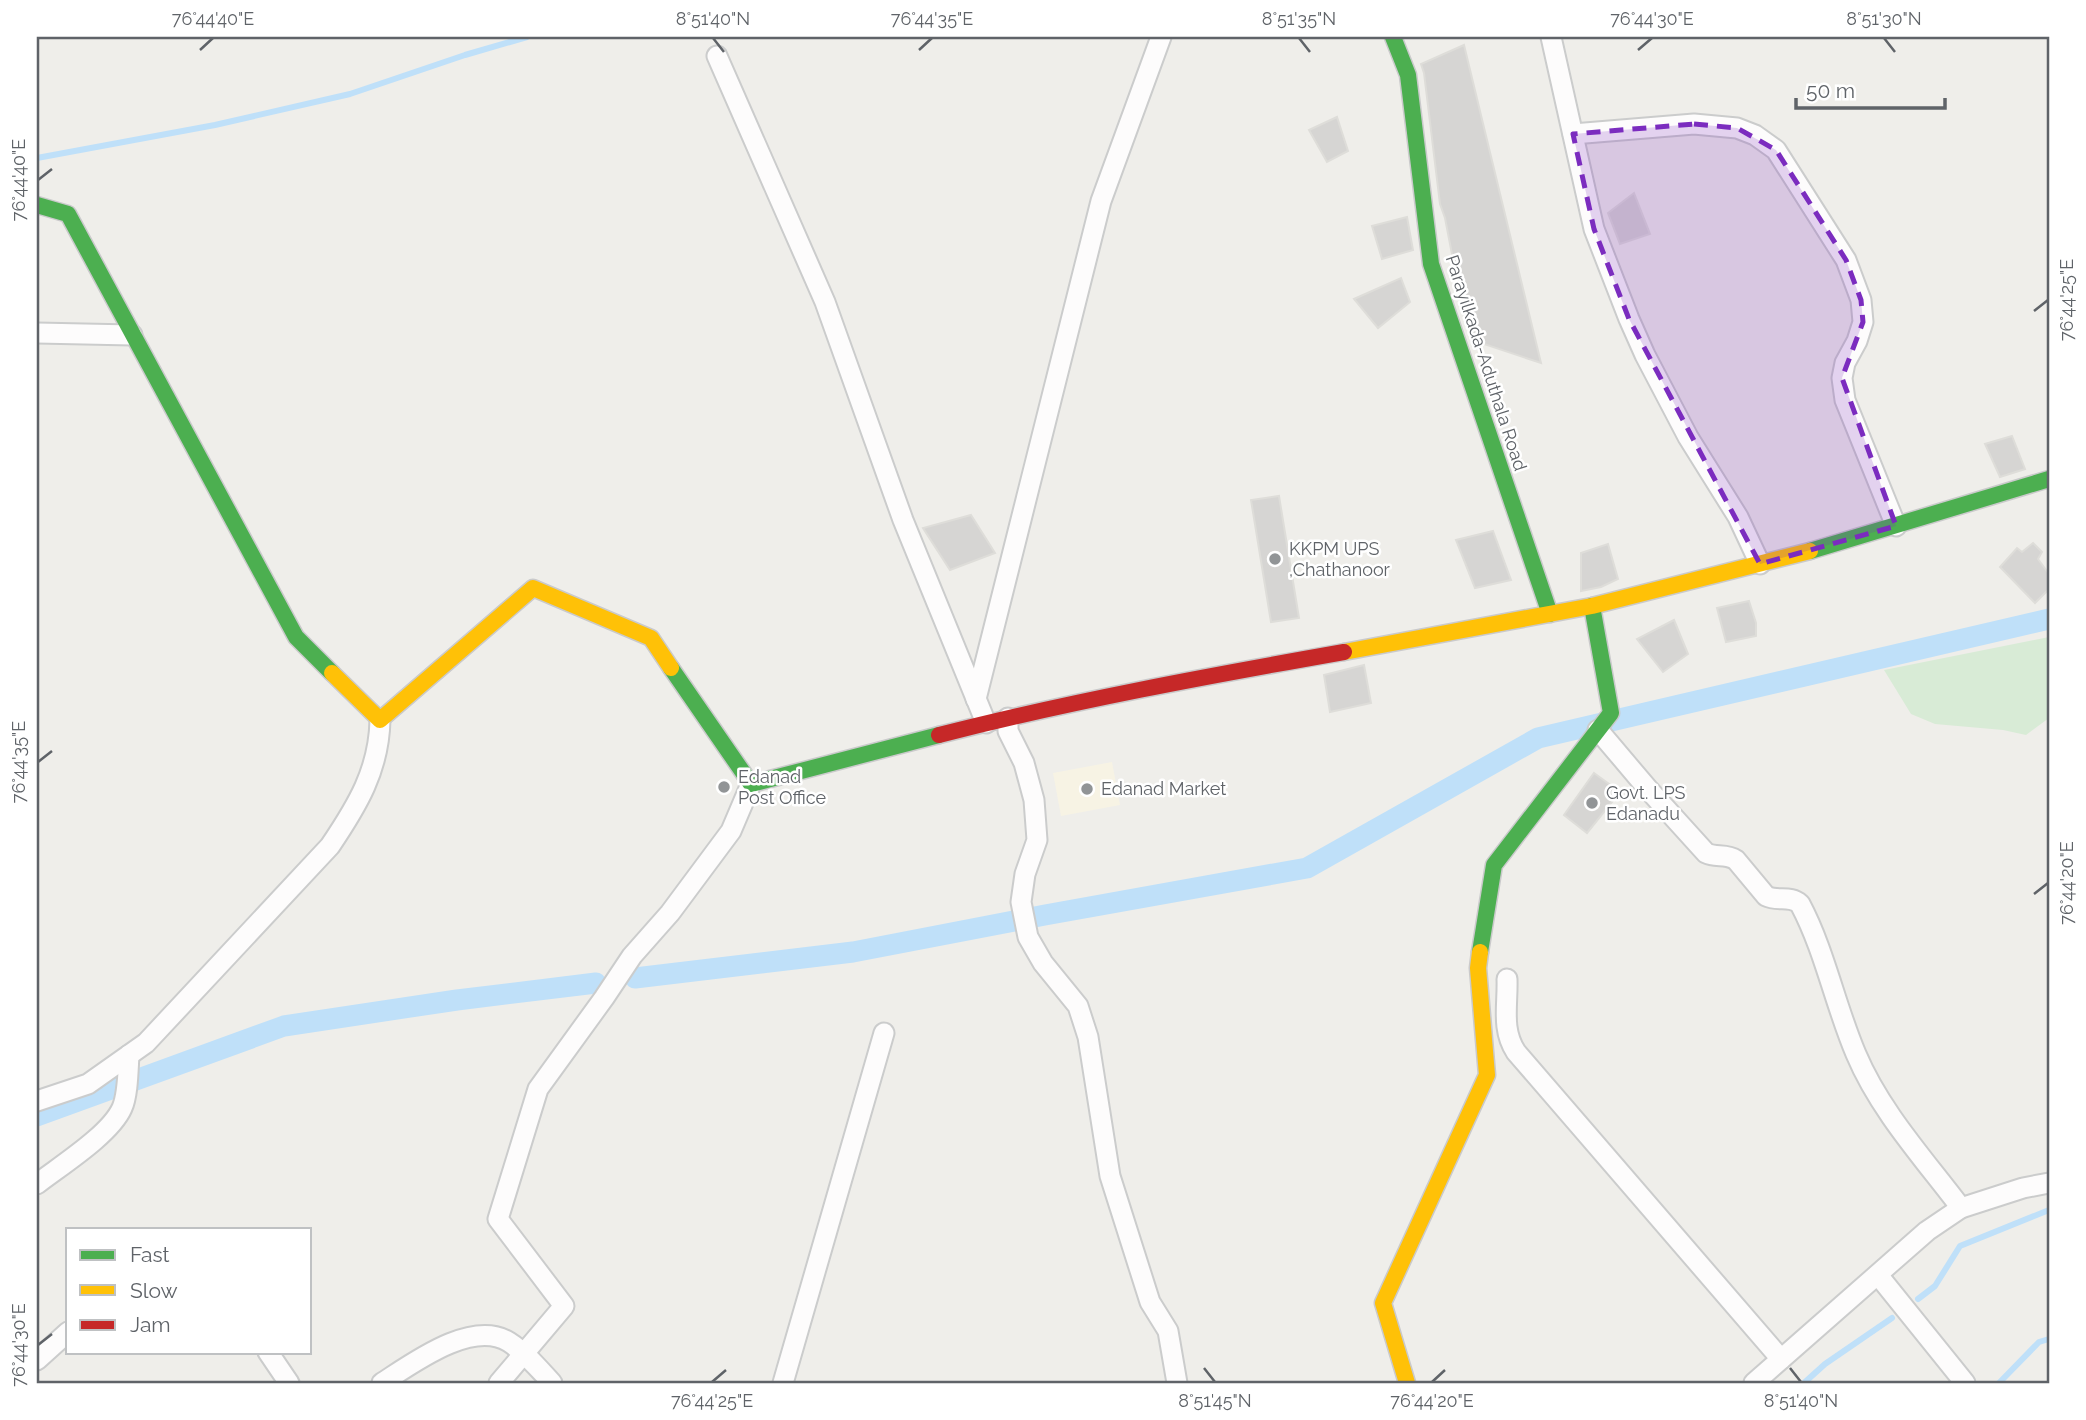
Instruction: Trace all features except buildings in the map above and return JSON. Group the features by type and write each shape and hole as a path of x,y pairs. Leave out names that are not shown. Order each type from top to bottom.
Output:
{"street":[{"path":"976,699 1101,201 1161,37"},
{"name":"Parayilkada-Aduthala Road","path":"1393,37 1408,75 1431,264 1550,614"},
{"path":"1551,37 1594,229 1629,319 1676,413 1738,517 1760,564"},
{"path":"717,56 825,302 903,520 986,723"},
{"path":"1573,134 1694,124 1737,128 1755,135 1776,150 1846,260 1861,300 1863,321 1857,341 1845,363 1842,378 1845,400 1896,526"},
{"path":"37,205 68,214 296,637 380,720 380,744 372,771 354,811 330,846 129,1063 88,1084 37,1101"},
{"path":"37,332 132,335"},
{"path":"751,784 1007,718 1205,677 1592,607 1830,546 2049,479"},
{"path":"380,720 533,588 651,638 751,784"},
{"path":"1407,1383 1383,1303 1488,1075 1478,968 1494,865 1611,713 1592,607"},
{"path":"1007,718 1008,731 1024,763 1034,800 1037,841 1025,874 1021,902 1028,937 1043,963 1078,1006 1088,1037 1110,1176 1150,1301 1168,1331 1177,1383"},
{"path":"1598,730 1647,789 1706,853 1711,856 1730,855 1766,896 1795,900 1800,904 1821,954 1855,1053 1870,1084 1881,1104 1961,1208"},
{"path":"499,1383 564,1306 498,1219 538,1088 632,956 670,912 731,831 751,784"},
{"path":"1507,979 1506,1024 1508,1040 1516,1052 1782,1359"},
{"path":"783,1383 884,1033"},
{"path":"37,1184 88,1145 111,1123 122,1108 129,1063"},
{"path":"1754,1383 1927,1231 1961,1208 2023,1188 2049,1183"},
{"path":"1878,1275 1965,1383"},
{"path":"37,1360 66,1334"},
{"path":"382,1383 441,1347 466,1338 488,1336 507,1341 523,1353 552,1383"},
{"path":"269,1354 289,1383"}],"highlighted area":[{"path":"1694,124 1737,128 1776,150 1846,260 1861,300 1863,322 1842,378 1896,526 1760,564 1629,319 1594,229 1573,134"}],"shaded area":[{"name":"Edanad Market","path":"1112,762 1120,805 1061,816 1053,773"}],"green space":[{"path":"2049,637 2049,718 2026,735 2003,730 1935,724 1911,714 1884,670"}],"waterway":[{"path":"37,158 215,125 350,94 527,37"},
{"path":"635,978 853,952 1307,868 1538,738 2049,619"},
{"path":"37,1116 284,1026 457,1000 596,983"},
{"path":"1918,1299 1935,1286 1960,1246 2049,1210"},
{"path":"1804,1383 1825,1364 1892,1318"},
{"path":"1999,1383 2039,1342 2049,1339"}],"traffic: fast":[{"path":"1393,37 1408,75 1431,264 1550,614"},
{"path":"37,205 68,214 296,637 332,673"},
{"path":"1810,551 2049,479"},
{"path":"1480,952 1494,865 1611,713 1592,606"},
{"path":"671,668 751,784 939,735"}],"traffic: slow":[{"path":"1344,652 1592,606 1810,551"},
{"path":"332,673 380,720 533,588 651,638 671,668"},
{"path":"1407,1383 1383,1303 1487,1075 1478,968 1480,952"}],"traffic: jam":[{"path":"939,735 1090,700 1344,652"}],"place":[{"name":"KKPM UPS ,Chathanoor","path":"1275,559"},
{"name":"Edanad Post Office","path":"724,787"},
{"name":"Edanad Market","path":"1087,789"},
{"name":"Govt. LPS Edanadu","path":"1592,803"}]}
